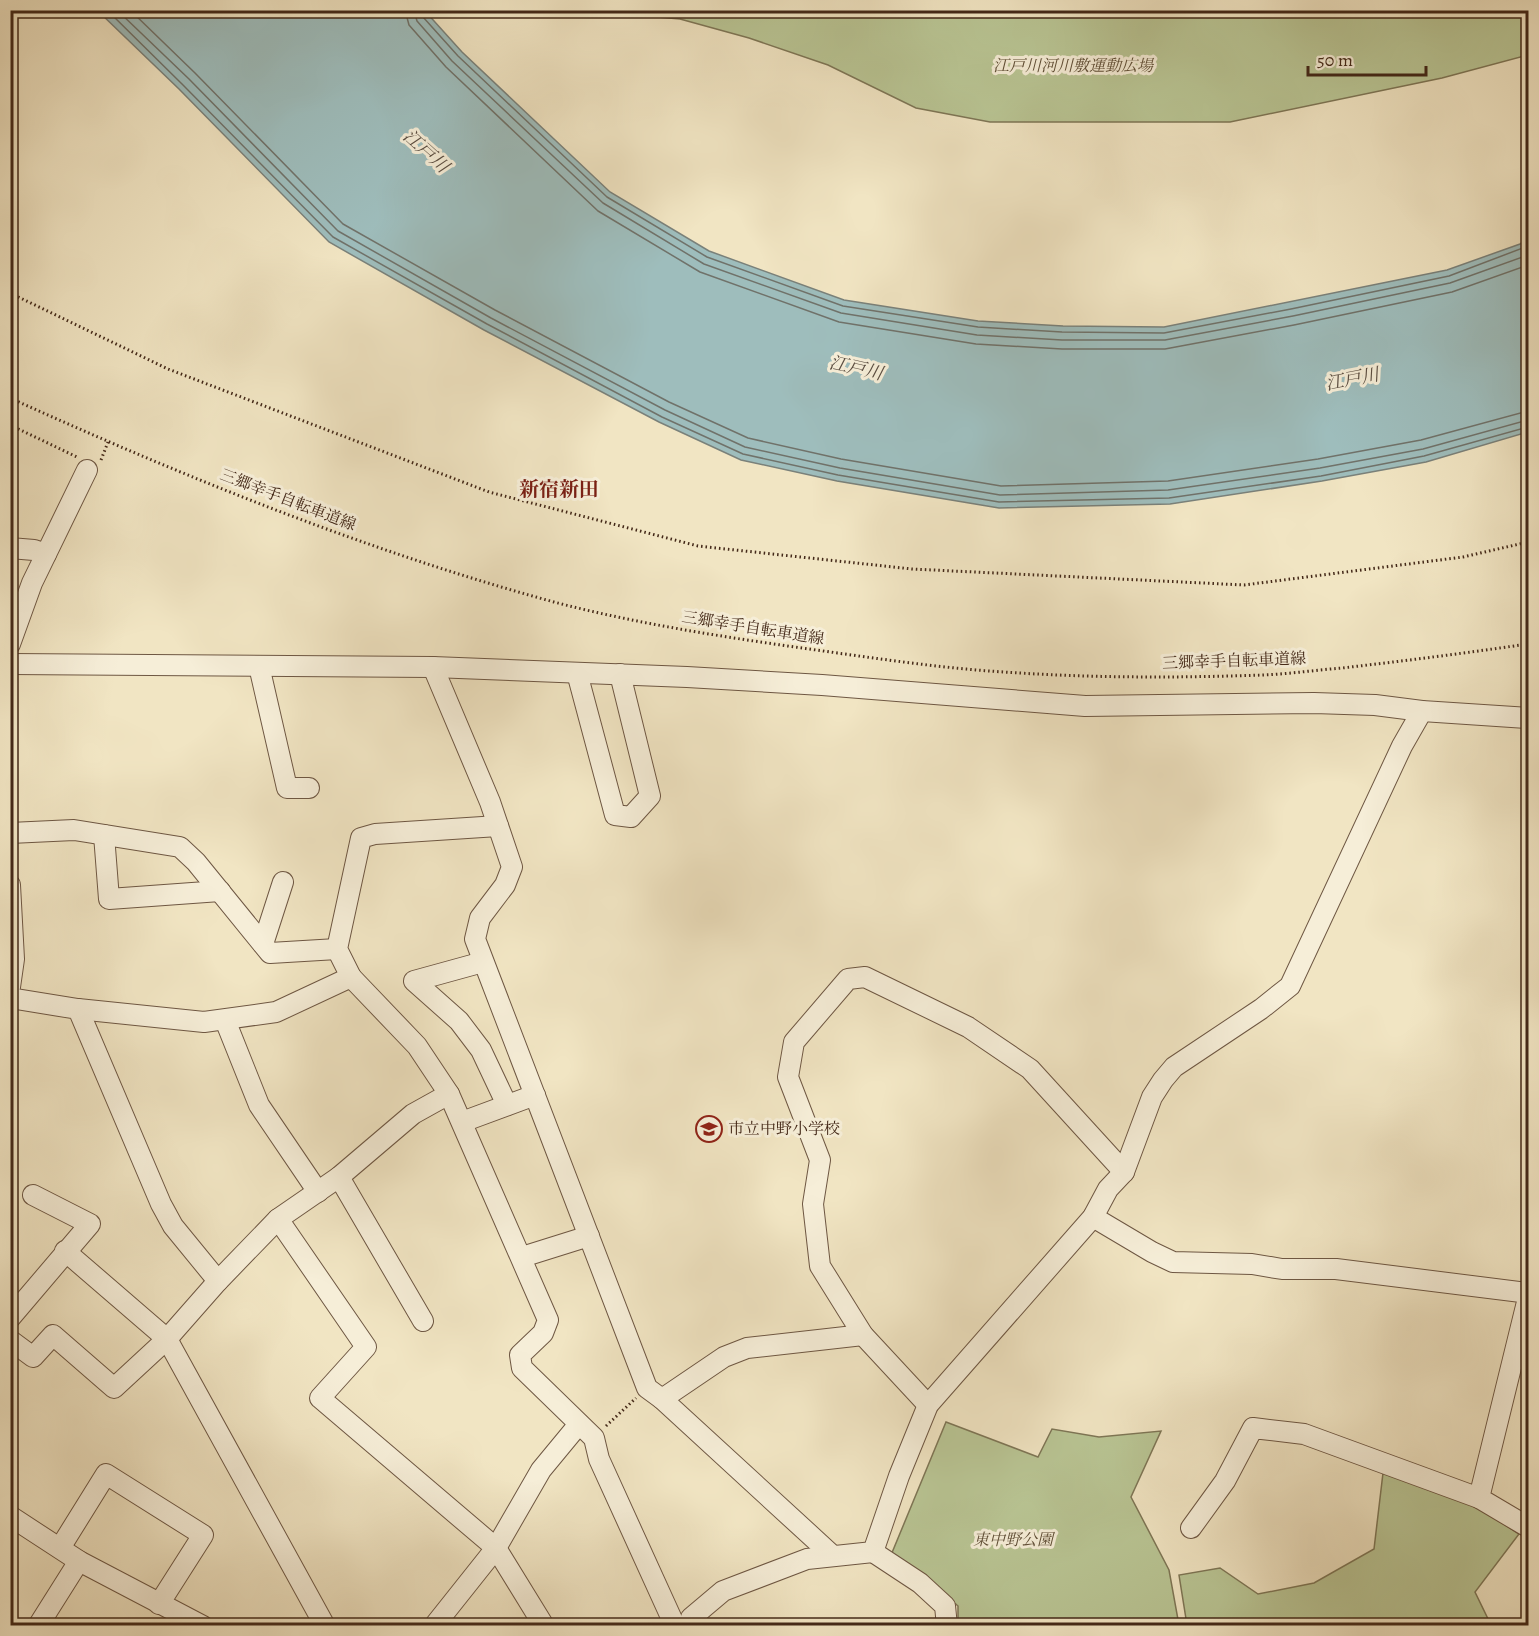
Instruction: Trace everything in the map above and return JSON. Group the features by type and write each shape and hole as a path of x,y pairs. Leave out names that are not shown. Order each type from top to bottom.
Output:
{"street":[{"path":"10,644 32,583 84,464"},
{"path":"10,548 34,550 46,554"},
{"path":"10,664 433,667 822,685 1085,706 1314,702 1528,718"},
{"path":"259,666 287,788 309,788"},
{"path":"433,667 490,802 512,867 505,885 480,918 475,939 589,1236 655,1393 833,1556"},
{"path":"577,673 615,815 631,817 650,796 620,674"},
{"path":"873,1552 899,1476 928,1405 1093,1217 1108,1189 1124,1172 1152,1097 1163,1080 1174,1067 1261,1009 1290,986 1402,746 1422,711"},
{"path":"498,826 375,834 361,838 337,949 351,977 417,1046 449,1095 548,1320 543,1333 520,1354 522,1368 594,1438 599,1459 675,1626"},
{"path":"10,832 74,830 180,847 196,862 270,953 337,949"},
{"path":"104,835 109,899 220,891"},
{"path":"263,944 284,882"},
{"path":"10,885 14,959 10,987"},
{"path":"483,962 414,981 459,1021 481,1050 507,1105"},
{"path":"10,998 78,1009 204,1022 276,1012 351,977"},
{"path":"928,1405 863,1335 819,1266 813,1204 820,1160 788,1077 794,1042 848,979 865,977 968,1027 1030,1069 1124,1172"},
{"path":"78,1009 161,1204 173,1226 218,1281"},
{"path":"225,1020 259,1105 318,1192"},
{"path":"10,1340 33,1357 53,1335 114,1388 167,1339 218,1281 279,1219 339,1177 413,1114 449,1095"},
{"path":"462,1122 535,1095"},
{"path":"339,1177 423,1321"},
{"path":"14,1307 90,1224 33,1195"},
{"path":"1093,1217 1173,1262 1252,1264 1282,1269 1336,1269 1528,1293"},
{"path":"279,1219 366,1347 320,1398 496,1548 544,1626"},
{"path":"522,1257 589,1236"},
{"path":"65,1251 167,1339 325,1626"},
{"path":"1479,1498 1528,1298"},
{"path":"655,1393 724,1357 747,1348 863,1335"},
{"path":"434,1626 496,1548 542,1470 579,1424"},
{"path":"1191,1528 1225,1481 1253,1428 1304,1434 1479,1498 1528,1527"},
{"path":"60,1548 106,1474 202,1535 159,1604"},
{"path":"10,1516 79,1561 203,1626"},
{"path":"689,1626 691,1618 723,1591 807,1559 873,1552 920,1584 945,1606 947,1626"},
{"path":"38,1626 79,1561"}],"path":[{"path":"10,293 168,369 489,492 698,546 912,569 1244,585 1463,556 1528,542"},
{"name":"三郷幸手自転車道線","path":"10,398 108,442 218,487 348,537 454,573 558,603 738,639 903,662 1000,672 1099,677 1267,675 1435,658 1528,644"},
{"path":"10,425 84,464"},
{"path":"104,451 108,442"},
{"path":"594,1438 655,1393"}],"green space":[{"name":"江戸川河川敷運動広場","path":"1528,10 1528,55 1442,78 1230,122 990,122 916,108 828,65 749,38 680,19 624,14 617,11"},
{"name":"東中野公園","path":"946,1422 1038,1457 1052,1429 1099,1437 1161,1431 1131,1497 1169,1570 1179,1625 958,1625 958,1606 929,1580 889,1560"},
{"path":"1383,1473 1475,1505 1519,1534 1475,1592 1491,1625 1187,1625 1179,1575 1220,1568 1258,1594 1314,1583 1374,1549"}],"water":[{"name":"江戸川","path":"98,11 425,11 462,52 610,192 709,251 844,300 978,321 1063,326 1164,327 1447,270 1520,244 1528,239 1528,432 1426,462 1322,481 1170,504 999,508 837,481 741,460 659,422 484,330 329,242 179,89"}],"place":[{"name":"市立中野小学校","path":"709,1129"}],"district":[{"name":"新宿新田","path":"559,489"}]}
